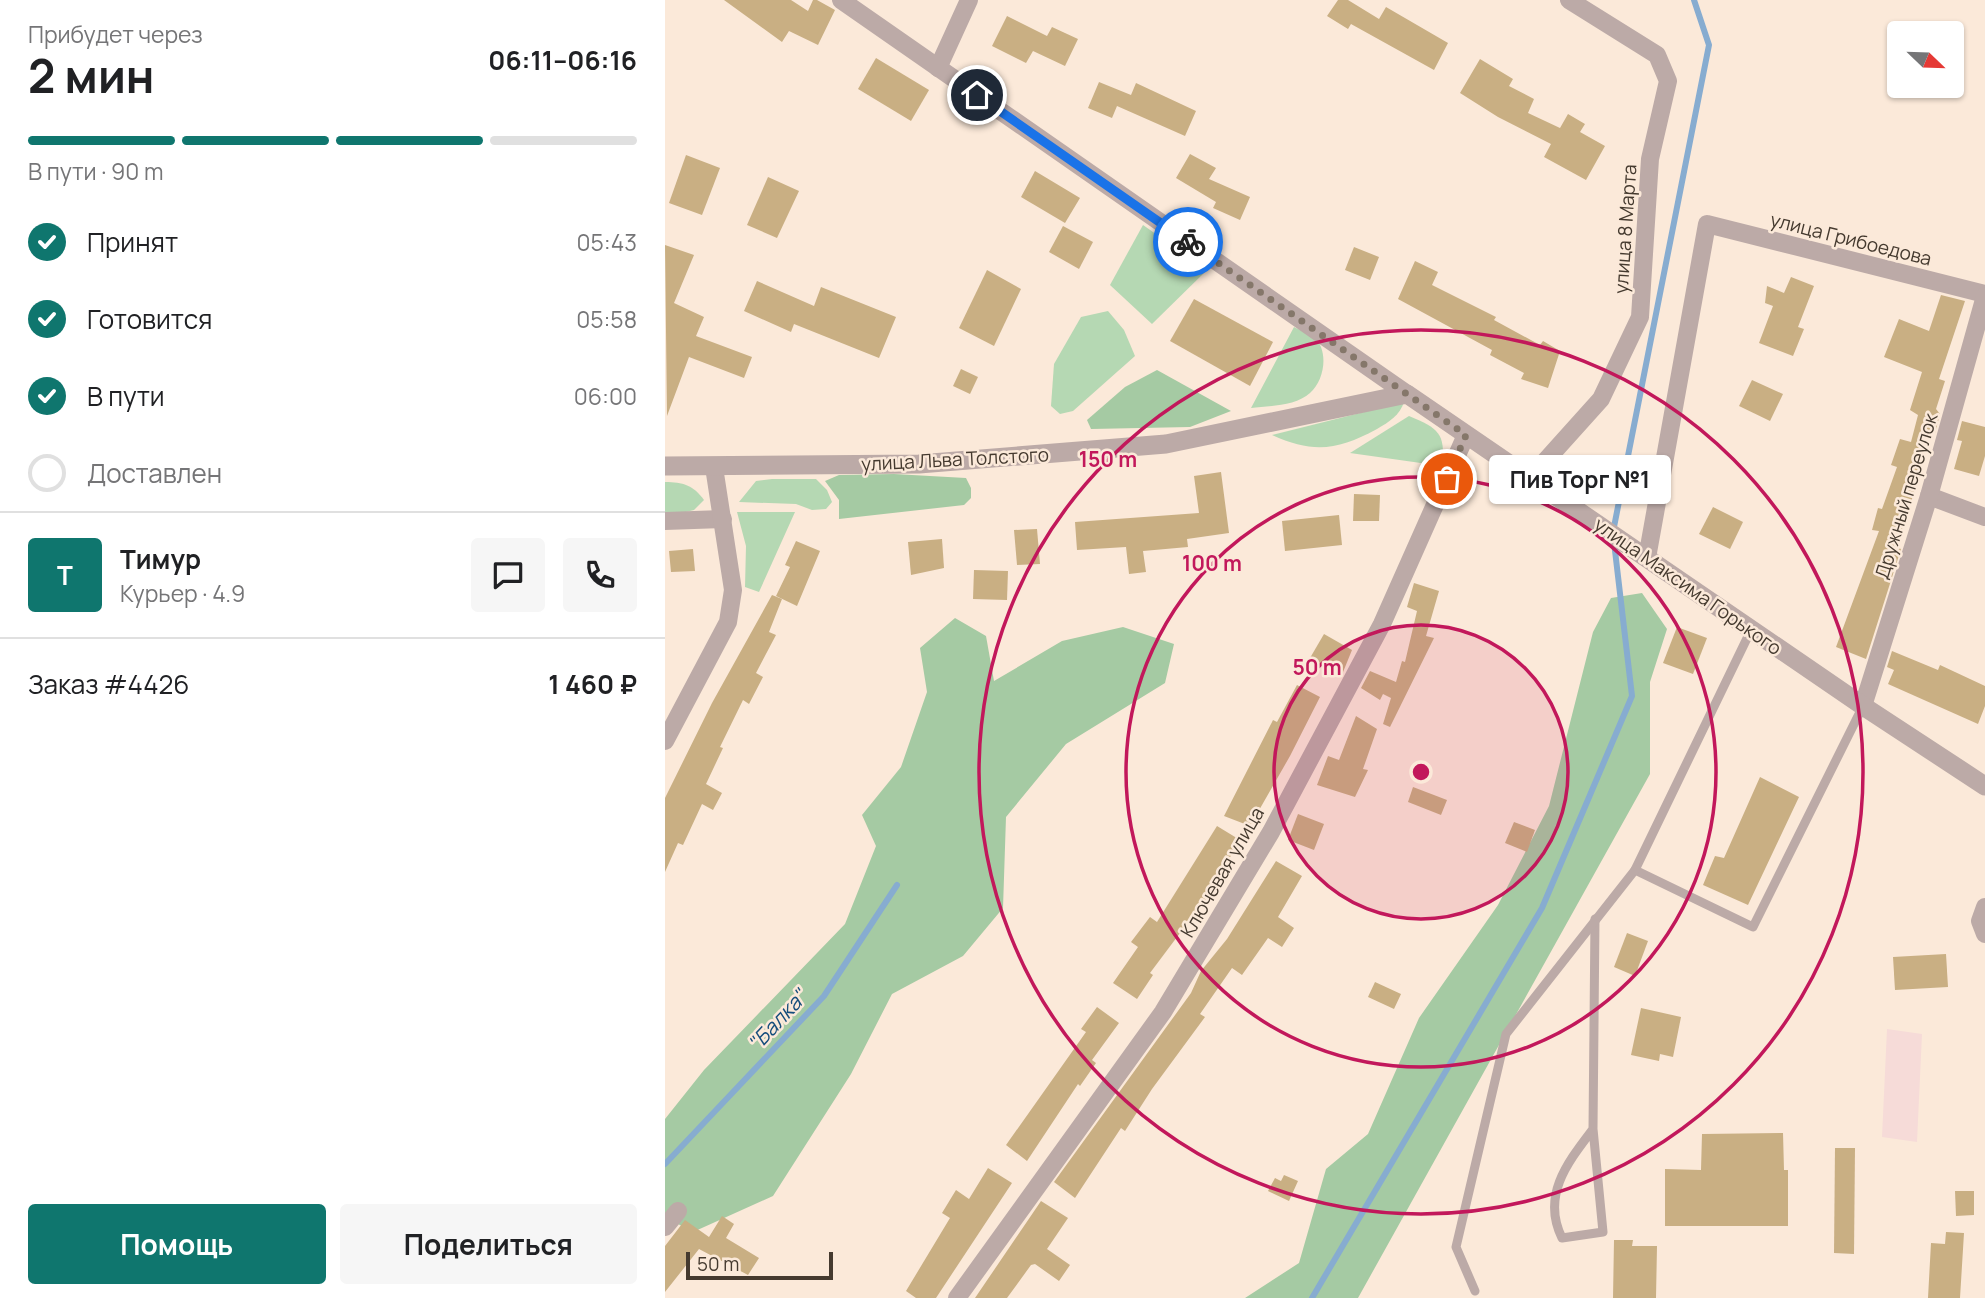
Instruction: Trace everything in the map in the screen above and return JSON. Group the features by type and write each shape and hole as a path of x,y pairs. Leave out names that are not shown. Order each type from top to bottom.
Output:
{"street":[{"name":"улица Максима Горького","path":"841,0 1466,435 1985,786"},
{"path":"938,68 969,0"},
{"name":"улица 8 Марта","path":"1530,478 1601,399 1640,317 1650,159 1668,81 1657,55 1570,0"},
{"name":"улица Грибоедова","path":"1647,558 1707,224 1985,295"},
{"name":"Дружный переулок","path":"1863,706 1929,496 1985,295"},
{"name":"улица Льва Толстого","path":"665,466 919,464 1166,444 1407,394"},
{"name":"Ключевая улица","path":"957,1298 1163,1013 1257,855 1382,624 1466,435"},
{"path":"665,741 672,716 728,622 733,590 714,467"},
{"path":"1929,496 1985,517"},
{"path":"665,521 723,519"},
{"path":"1985,907 1980,921 1985,934"},
{"path":"665,1227 678,1210"}],"lane":[{"path":"1475,1291 1456,1247 1506,1034 1635,870 1751,630"},
{"path":"1635,870 1753,926 1863,706"},
{"path":"1593,1129 1562,1170 1553,1220 1562,1238 1603,1232 1593,1129 1595,919"}],"shaded area":[{"path":"1887,1029 1922,1034 1917,1142 1882,1137"}],"green space":[{"path":"1143,225 1207,270 1152,324 1110,285"},
{"path":"1108,311 1124,330 1135,356 1073,411 1060,414 1051,406 1054,364 1081,317"},
{"path":"1294,327 1312,336 1322,349 1323,365 1319,381 1310,393 1297,401 1251,408"},
{"path":"1157,370 1231,411 1190,427 1091,429 1087,420 1125,387"},
{"path":"1404,402 1397,414 1386,424 1338,445 1313,447 1272,435"},
{"path":"1409,416 1427,424 1438,433 1443,446 1442,466 1350,453"},
{"path":"894,474 966,478 971,488 971,498 964,505 839,519 839,500 825,481 839,475"},
{"path":"816,479 827,490 832,502 826,509 812,510 796,504 739,502 756,481"},
{"path":"665,482 687,485 704,500 694,510 665,517"},
{"path":"737,512 795,512 759,592 745,587 746,546"},
{"path":"1642,593 1667,629 1650,682 1650,774 1358,1298 1245,1298 1299,1263 1326,1169 1368,1134 1419,1018 1498,905 1549,806 1593,632 1611,598"},
{"path":"955,618 986,636 994,681 1062,641 1123,627 1174,644 1165,683 1066,744 1006,817 1003,908 963,956 892,994 851,1074 773,1196 693,1232 665,1217 665,1119 704,1070 845,924 876,846 862,815 901,767 927,692 920,648"}],"building":[{"path":"724,0 791,0 808,11 813,0 817,0 835,10 818,45 789,31 782,42"},
{"path":"1338,0 1348,0 1379,19 1386,7 1448,43 1434,70 1351,24 1348,29 1327,16"},
{"path":"1007,16 1047,36 1052,27 1078,39 1065,66 1033,51 1026,63 992,46"},
{"path":"876,58 929,90 911,121 858,89"},
{"path":"1480,59 1513,79 1509,86 1534,99 1528,113 1560,128 1568,114 1585,124 1580,132 1605,146 1586,180 1544,157 1551,144 1498,117 1460,93"},
{"path":"1099,82 1131,95 1136,83 1196,111 1185,136 1117,106 1112,118 1088,108"},
{"path":"1190,154 1216,168 1209,179 1250,197 1240,220 1213,208 1216,202 1176,178"},
{"path":"686,155 720,168 702,215 669,203"},
{"path":"1035,171 1080,198 1065,223 1021,197"},
{"path":"768,177 799,191 777,238 747,225"},
{"path":"1063,226 1093,242 1079,269 1049,252"},
{"path":"665,245 694,255 674,303 704,317 696,336 752,357 744,378 689,357 667,416"},
{"path":"1354,247 1379,257 1370,280 1345,270"},
{"path":"1415,261 1438,272 1432,285 1496,317 1494,320 1540,345 1543,341 1560,351 1548,388 1521,379 1524,373 1490,355 1492,350 1398,299"},
{"path":"987,270 1021,289 994,346 959,328"},
{"path":"1791,277 1814,286 1798,327 1804,329 1793,356 1759,343 1773,306 1765,303 1767,286 1784,293"},
{"path":"757,281 814,306 821,287 896,317 879,358 794,324 791,332 744,311"},
{"path":"1941,295 1965,301 1939,379 1945,381 1936,409 1940,414 1935,433 1929,432 1914,482 1917,484 1896,547 1901,549 1866,659 1836,647 1879,531 1872,530 1878,508 1882,509 1897,467 1891,465 1900,439 1911,442 1918,415 1910,410 1922,372 1884,357 1899,319 1929,331"},
{"path":"1194,299 1273,342 1250,386 1170,341"},
{"path":"961,369 978,377 970,394 953,386"},
{"path":"1752,380 1783,394 1770,421 1739,406"},
{"path":"1962,421 1985,427 1985,456 1979,476 1954,469 1962,441 1957,440"},
{"path":"1221,472 1229,533 1187,539 1188,547 1143,551 1146,572 1129,574 1126,547 1077,550 1075,522 1199,513 1194,476"},
{"path":"1354,494 1380,495 1379,521 1353,521"},
{"path":"1713,507 1743,522 1730,549 1699,534"},
{"path":"1339,515 1342,545 1285,551 1282,521"},
{"path":"1037,529 1040,564 1017,565 1014,530"},
{"path":"942,539 944,568 911,575 908,542"},
{"path":"796,541 820,551 797,606 776,596 790,567 785,565"},
{"path":"693,549 695,571 671,572 669,551"},
{"path":"974,570 1008,571 1007,600 973,599"},
{"path":"1414,583 1439,591 1426,636 1434,638 1390,727 1383,724 1391,698 1383,694 1380,700 1361,688 1370,671 1396,682 1402,661 1405,662 1417,611 1407,607"},
{"path":"772,595 782,599 769,632 776,635 756,673 763,677 749,704 743,700 720,747 723,748 706,784 722,793 713,810 702,804 683,845 678,843 665,872 665,798 712,703"},
{"path":"1677,627 1707,638 1693,674 1663,663"},
{"path":"1324,634 1352,650 1341,677 1310,658"},
{"path":"1892,651 1938,670 1940,665 1985,686 1985,706 1978,724 1888,684 1894,670 1887,667"},
{"path":"1297,685 1320,697 1290,756 1250,826 1224,816 1273,720 1277,722"},
{"path":"1356,716 1377,729 1363,769 1368,770 1355,797 1317,785 1328,756 1339,760"},
{"path":"1760,777 1799,797 1748,905 1703,885 1715,856 1724,858"},
{"path":"1413,787 1447,800 1441,815 1408,802"},
{"path":"1298,814 1324,824 1314,850 1288,840"},
{"path":"1514,822 1535,830 1527,852 1505,843"},
{"path":"1217,826 1240,840 1192,923 1189,921 1150,973 1153,975 1137,999 1113,983 1138,947 1131,942 1150,917 1157,922"},
{"path":"1276,861 1302,876 1278,917 1294,928 1282,947 1268,938 1242,975 1232,968 1200,1014 1205,1017 1125,1131 1121,1128 1075,1198 1054,1182 1191,993 1201,971 1227,939"},
{"path":"1627,933 1648,941 1635,976 1614,967"},
{"path":"1946,954 1948,987 1895,990 1893,957"},
{"path":"1375,982 1401,994 1394,1009 1368,997"},
{"path":"1097,1007 1119,1023 1092,1060 1096,1063 1080,1086 1078,1084 1027,1161 1006,1145 1086,1032 1081,1029"},
{"path":"1641,1008 1681,1017 1673,1057 1660,1054 1659,1061 1631,1055"},
{"path":"1783,1133 1784,1170 1788,1170 1788,1226 1665,1226 1665,1169 1701,1170 1702,1134"},
{"path":"1835,1148 1855,1148 1854,1254 1834,1253"},
{"path":"988,1168 1012,1183 936,1298 916,1298 906,1291 950,1218 942,1213 956,1190 969,1199"},
{"path":"1284,1175 1298,1181 1289,1201 1268,1191 1275,1178 1281,1181"},
{"path":"1955,1191 1974,1191 1974,1215 1956,1216"},
{"path":"1041,1201 1068,1218 1047,1249 1070,1265 1059,1281 1035,1264 1031,1265 1007,1298 975,1298"},
{"path":"722,1216 734,1224 726,1238 759,1258 748,1275 699,1249 665,1292 665,1246 685,1220 709,1237"},
{"path":"1946,1232 1964,1233 1960,1298 1928,1298 1931,1243 1945,1244"},
{"path":"1614,1240 1633,1240 1632,1246 1657,1246 1656,1298 1613,1298"}],"waterway":[{"path":"1613,532 1709,45 1694,0"},
{"path":"1312,1298 1542,908 1632,696 1614,542"},
{"name":"\"Балка\"","path":"665,1164 824,996 897,885"}],"way so far":[{"path":"1188,242 1466,435 1447,479"}],"place":[{"name":"Пив Торг №1","path":"1447,479"}],"route":[{"path":"977,95 1188,242"}]}
